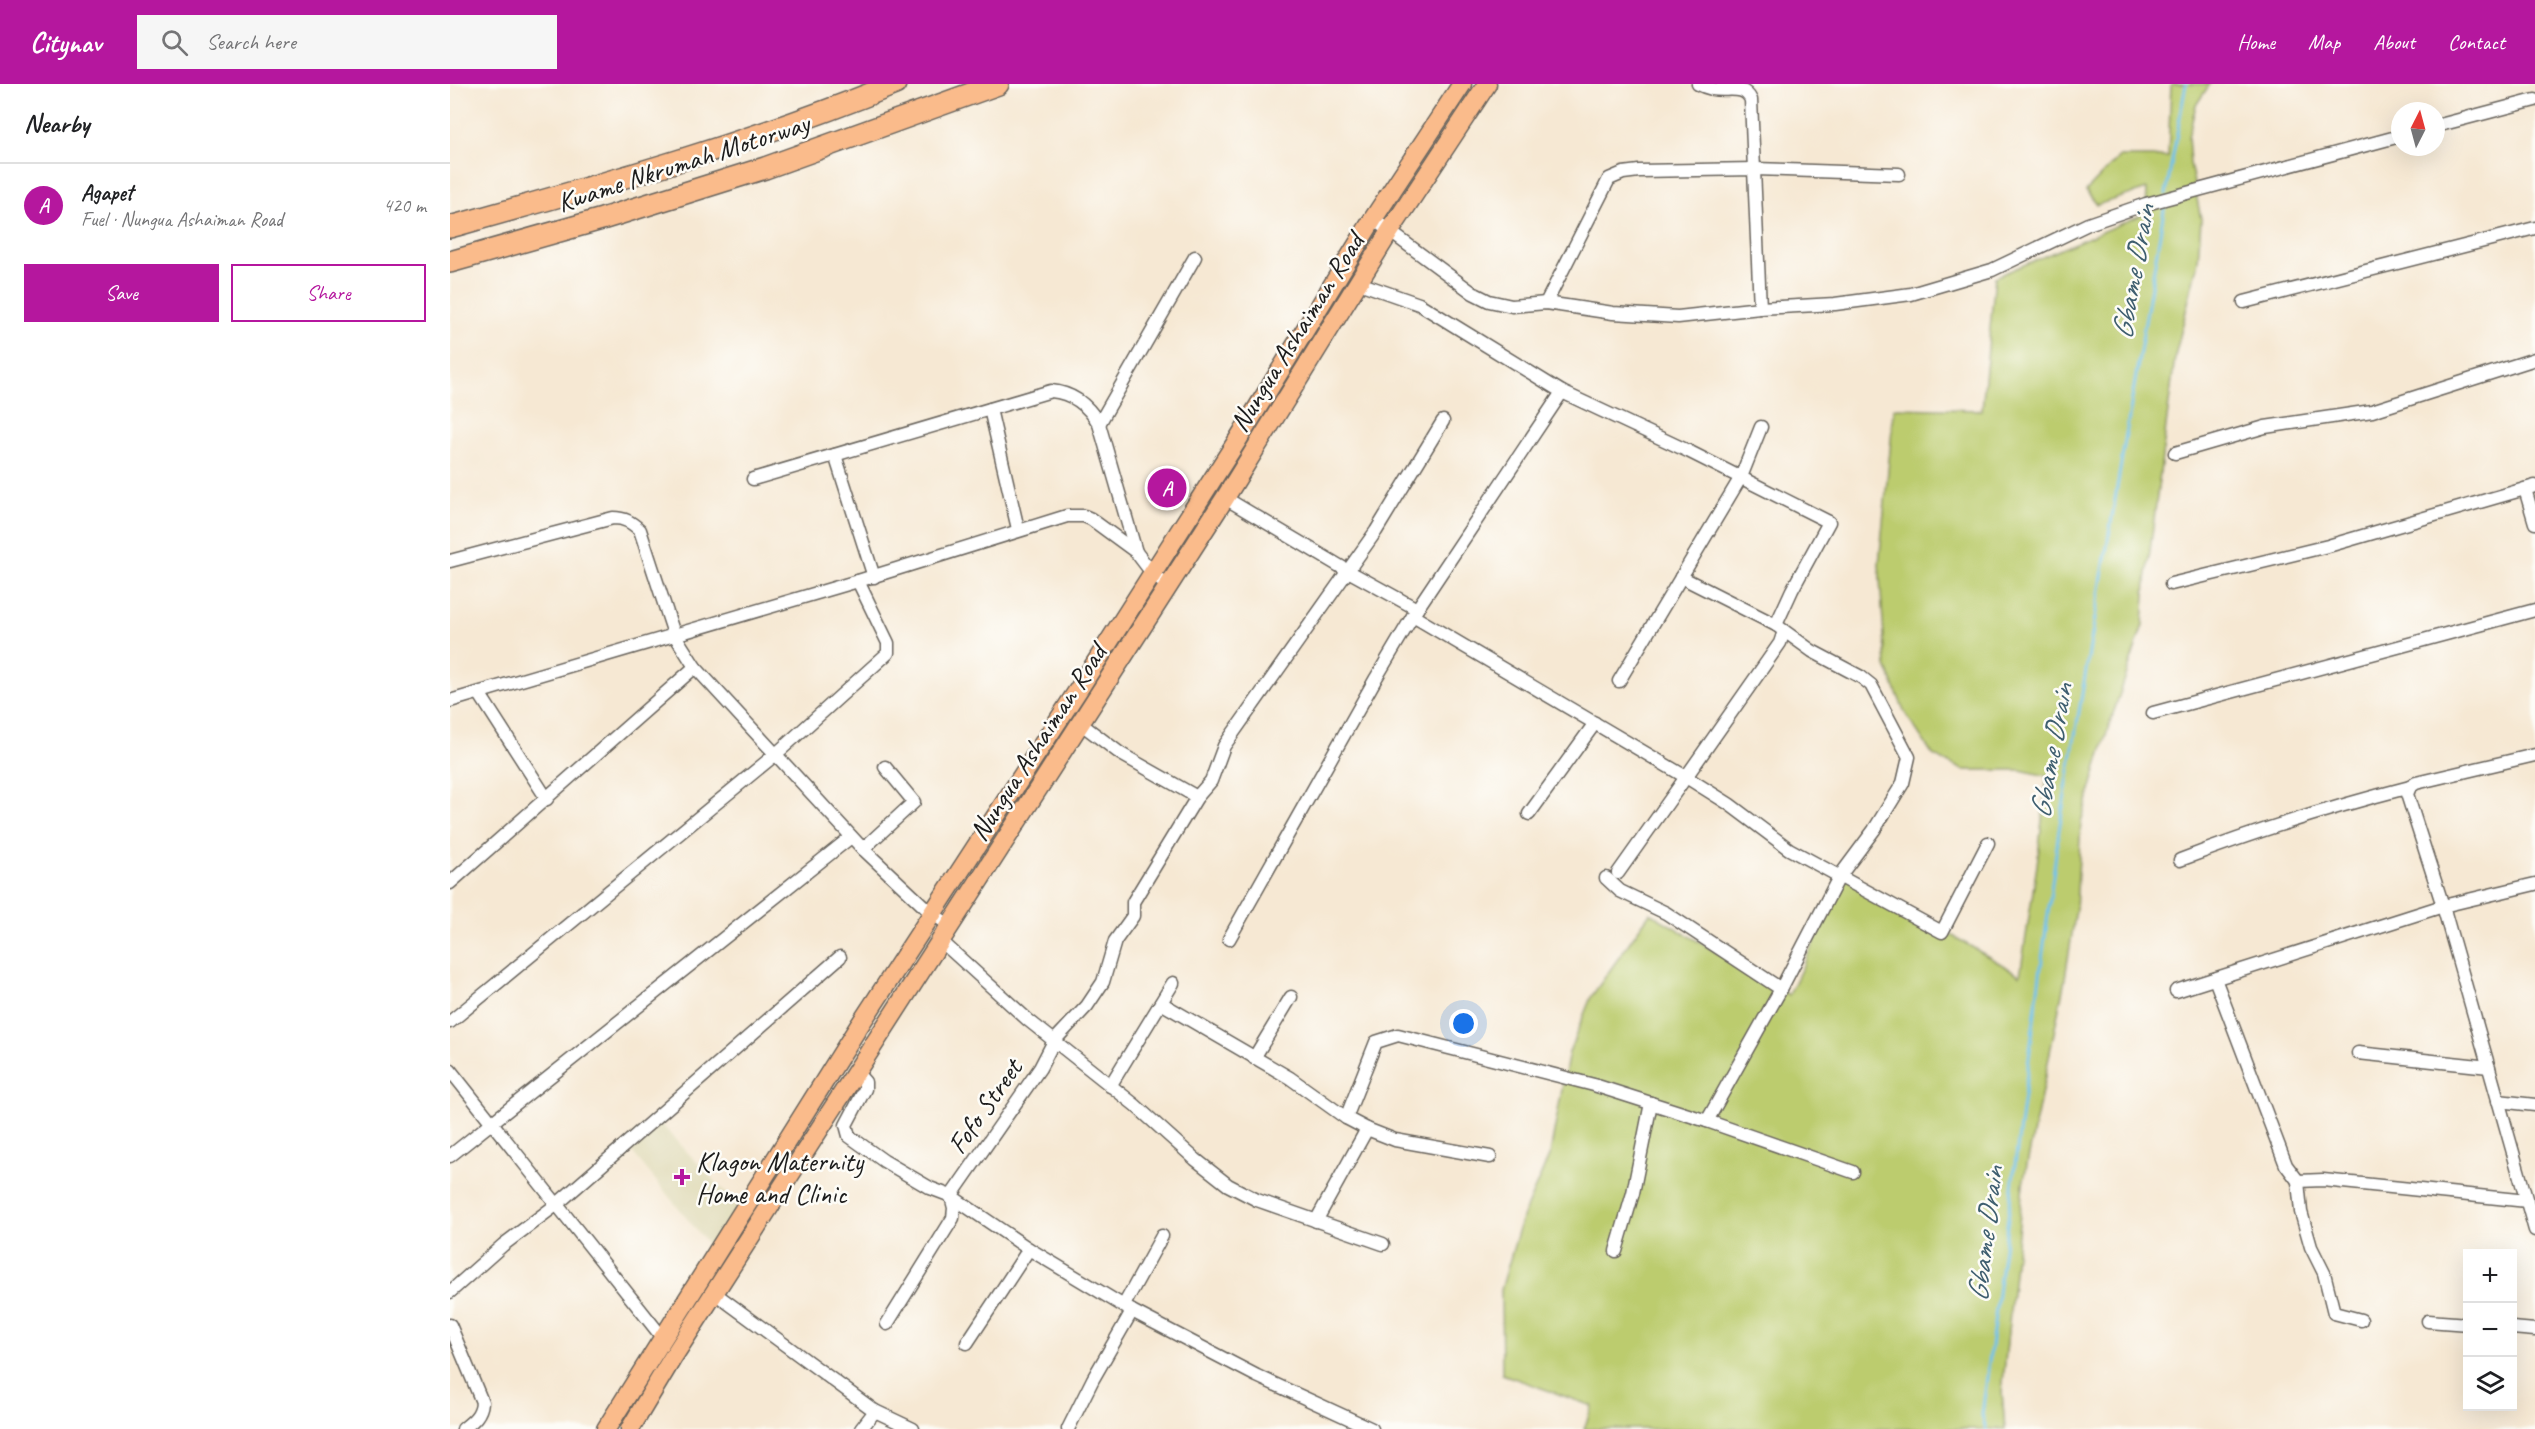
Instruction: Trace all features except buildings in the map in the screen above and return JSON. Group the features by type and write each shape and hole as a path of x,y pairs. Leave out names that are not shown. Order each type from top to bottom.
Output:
{"highway":[{"name":"Kwame Nkrumah Motorway","path":"450,227 560,196 773,130 826,112 895,84"},
{"name":"Kwame Nkrumah Motorway","path":"450,262 602,219 765,168 998,84"}],"main road":[{"name":"Nungua Ashaiman Road","path":"606,1429 931,913 1082,684 1237,441 1373,219 1462,84"},
{"name":"Nungua Ashaiman Road","path":"630,1429 1225,498 1390,231 1487,84"}],"street":[{"path":"1698,84 1713,89 1742,88 1748,92 1751,100 1760,309"},
{"path":"2445,124 2535,100"},
{"path":"1373,219 1473,293 1489,301 1512,306 1546,303 1613,313 1678,317 1835,304 1911,294 1992,270 2088,224 2146,204 2391,138"},
{"path":"1546,303 1589,214 1609,179 1623,173 1755,169 1899,174"},
{"path":"2244,302 2535,228"},
{"path":"1099,424 1195,257"},
{"path":"1359,283 1419,304 1562,392 1741,477 1829,522 1792,590 1780,628 1780,644 1686,777 1612,876 1620,891 1666,913 1781,989"},
{"path":"2175,453 2265,427 2372,411 2535,359"},
{"path":"753,479 1051,391 1064,392 1090,409 1099,424 1136,552"},
{"path":"1229,939 1370,688 1415,613 1562,392"},
{"path":"990,409 1018,529"},
{"name":"Fofo Street","path":"951,1196 1040,1068 1054,1041 1087,1006 1103,982 1115,941 1133,916 1133,902 1197,797 1215,774 1224,746 1382,522 1443,421"},
{"path":"1619,681 1741,477 1761,427"},
{"path":"835,455 873,577"},
{"path":"2171,584 2328,546 2530,487 2535,523"},
{"path":"1225,498 1686,777 1728,804 1789,849 1942,932 1988,843"},
{"path":"450,701 873,577 1018,529 1067,516 1084,516 1136,552 1152,573 1168,587"},
{"path":"450,561 613,518 623,518 640,530 674,634 695,667 851,837 931,913 951,926"},
{"path":"1681,577 1780,628 1812,651 1862,677 1871,685 1909,757 1904,783 1839,878 1781,989 1707,1121"},
{"path":"450,1022 776,754 888,653 888,643 858,581"},
{"path":"2153,713 2535,610"},
{"path":"450,883 695,667"},
{"path":"479,693 546,799"},
{"path":"1080,723 1121,754 1197,797"},
{"path":"1529,814 1595,723"},
{"path":"2180,860 2252,832 2340,805 2410,787 2416,783 2535,755"},
{"path":"863,849 914,802 885,767"},
{"path":"2410,787 2408,794 2535,1230"},
{"path":"450,1156 851,837"},
{"path":"2176,991 2442,906 2535,884"},
{"path":"941,941 1054,1041 1228,1185 1257,1200 1383,1244"},
{"path":"450,1292 503,1245 556,1205 840,957"},
{"path":"2215,979 2286,1165 2298,1181 2301,1212 2312,1247 2324,1273 2334,1313 2361,1320"},
{"path":"1110,1086 1173,983"},
{"path":"1254,1058 1291,997"},
{"path":"1161,1003 1290,1078 1346,1118 1367,1129 1395,1140 1490,1157"},
{"path":"1346,1118 1376,1042 1398,1035 1594,1085 1707,1121 1853,1172"},
{"path":"2358,1053 2489,1067"},
{"path":"450,1070 663,1337"},
{"path":"857,1073 865,1082 865,1089 846,1125 849,1136 884,1161 920,1183 951,1196 1029,1248 1128,1308 1257,1376 1369,1428"},
{"path":"2498,1101 2535,1105"},
{"path":"1616,1251 1633,1193 1651,1103"},
{"path":"1316,1221 1367,1129"},
{"path":"2298,1181 2323,1180 2527,1201"},
{"path":"887,1324 953,1218 954,1208 951,1196"},
{"path":"1068,1429 1162,1236"},
{"path":"967,1343 1029,1248"},
{"path":"717,1291 720,1297 875,1411 913,1429"},
{"path":"2428,1321 2463,1324"},
{"path":"450,1325 482,1402 482,1409 476,1418 463,1429"},
{"path":"2517,1328 2535,1330"},
{"path":"861,1429 875,1411"}],"shaded area":[{"name":"Klagon Maternity Home and Clinic","path":"660,1123 738,1206 712,1249 629,1148"}],"green space":[{"path":"2171,84 2210,84 2196,105 2188,137 2190,163 2201,219 2198,261 2175,357 2146,581 2143,625 2108,729 2081,822 2076,909 2064,984 2023,1184 2002,1392 2005,1429 1584,1429 1592,1406 1502,1374 1501,1290 1522,1218 1550,1154 1569,1052 1591,997 1650,913 1789,995 1846,874 2020,975 2037,865 2047,776 2020,770 1963,770 1933,755 1905,713 1886,666 1879,564 1894,408 1982,410 1995,277 2146,213 2147,189 2097,205 2086,191 2119,157 2168,157"}],"waterway":[{"name":"Gbame Drain","path":"2166,194 2186,84"},
{"name":"Gbame Drain","path":"1986,1429 1982,1415 2059,830 2165,204"}],"place":[{"name":"Agapet","path":"1167,488"},
{"name":"Klagon Maternity Home and Clinic","path":"682,1177"}]}
